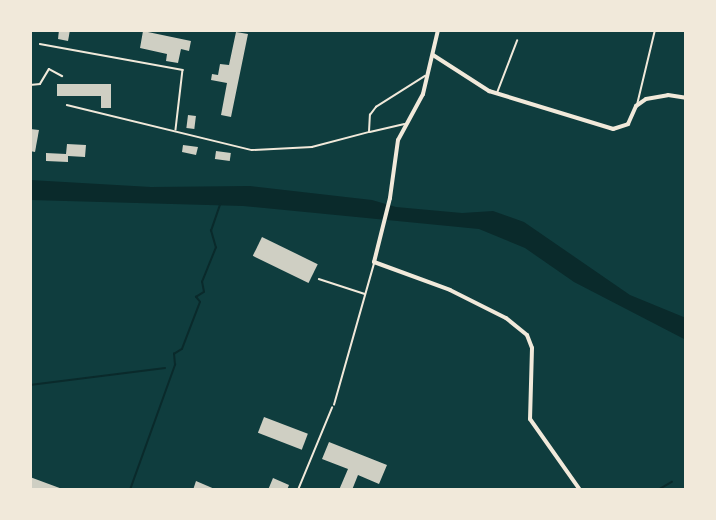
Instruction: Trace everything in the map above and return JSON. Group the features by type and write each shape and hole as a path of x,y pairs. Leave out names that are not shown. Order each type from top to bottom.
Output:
{"street":[{"path":"438,30 429,74 420,101 404,124 390,198 374,262 450,290 506,318 527,335 532,348 530,419 580,490"},
{"path":"433,55 497,94 613,129 628,124 636,106 656,96 686,98"}],"lane":[{"path":"636,106 655,30"},
{"path":"497,94 518,41"},
{"path":"40,44 183,70 176,131"},
{"path":"369,132 370,116 376,107 429,74"},
{"path":"68,105 252,150 312,147 404,124"},
{"path":"334,405 374,262"},
{"path":"319,279 365,295"}],"path":[{"path":"30,85 40,84 49,69 62,76"},
{"path":"298,490 334,405"}],"water":[{"path":"30,180 151,187 250,186 372,200 396,207 462,213 493,211 524,222 630,295 686,318 686,340 574,282 525,248 479,229 243,206 30,200"}],"building":[{"path":"59,30 70,30 68,41 58,39"},
{"path":"143,31 191,41 189,51 181,49 178,63 166,61 167,54 140,48"},
{"path":"236,32 248,34 231,117 221,115 227,83 211,80 212,74 218,75 220,64 229,65"},
{"path":"57,84 111,84 111,108 101,108 101,96 57,96"},
{"path":"188,115 196,116 194,129 186,128"},
{"path":"30,129 39,130 35,152 30,151"},
{"path":"67,144 86,145 85,157 68,156 68,162 46,161 46,153 66,154"},
{"path":"183,145 198,147 196,155 182,152"},
{"path":"216,151 231,153 230,161 215,159"},
{"path":"262,237 318,264 309,283 253,256"},
{"path":"264,417 308,434 302,450 258,433"},
{"path":"329,442 387,465 379,484 358,475 352,490 339,490 348,469 322,459"},
{"path":"30,477 65,490 30,490"},
{"path":"273,478 289,485 287,490 268,490"},
{"path":"196,481 217,490 193,490"}],"waterway":[{"path":"130,490 175,365 174,354 182,349 200,302 196,297 204,292 202,282 216,248 211,231 220,205"},
{"path":"30,385 165,368"},
{"path":"658,490 672,482"}]}
